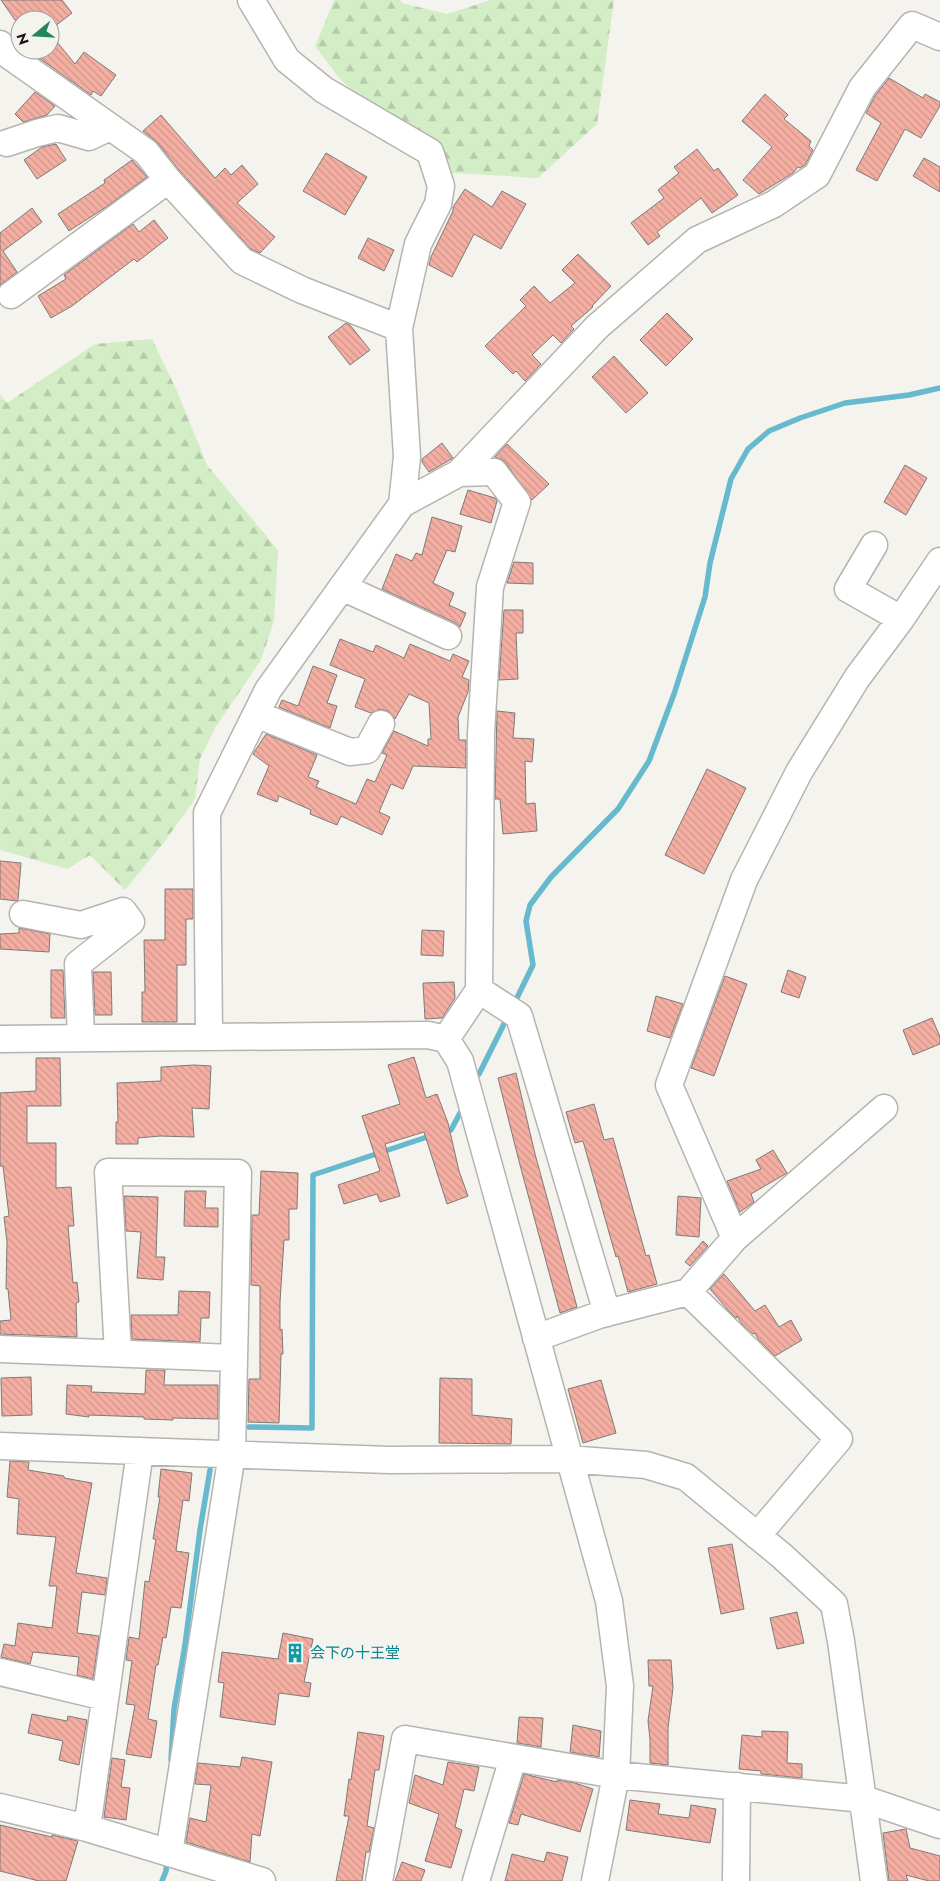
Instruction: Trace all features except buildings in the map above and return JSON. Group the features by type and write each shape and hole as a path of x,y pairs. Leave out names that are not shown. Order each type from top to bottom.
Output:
{"street":[{"path":"251,0 288,60 324,90 430,152 441,186 438,204 418,244 399,328 407,457 402,504"},
{"path":"209,1037 208,813 268,690 402,504 459,473 597,328 697,240 774,204 817,175 862,88 912,25 940,37"},
{"path":"0,44 7,54 146,152 168,180 242,262 302,290 399,328"},
{"path":"7,143 58,128 89,137 110,127"},
{"path":"10,295 168,180"},
{"path":"446,1039 478,990 481,733 490,587 517,502 494,472 459,473"},
{"path":"874,545 848,589 901,619"},
{"path":"735,1238 669,1086 748,871 799,772 857,678 901,619 940,561"},
{"path":"342,587 448,636"},
{"path":"256,714 350,752 367,750 381,724"},
{"path":"23,914 81,925 123,910 131,922 78,964 81,1038"},
{"path":"478,990 519,1016 607,1313"},
{"path":"0,1039 428,1035 446,1039 460,1061 608,1601 620,1686 616,1775 595,1881"},
{"path":"536,1338 607,1313 688,1292 735,1238 884,1108"},
{"path":"118,1353 108,1172 238,1173 232,1454 169,1853"},
{"path":"688,1292 839,1439 758,1536"},
{"path":"0,1349 234,1358"},
{"path":"0,1446 390,1460 568,1458 646,1465 686,1477 782,1556 834,1604 842,1641 874,1881"},
{"path":"87,1828 140,1451"},
{"path":"0,1672 105,1697"},
{"path":"379,1881 405,1739 616,1775 864,1799 940,1825"},
{"path":"476,1881 513,1758"},
{"path":"736,1881 737,1786"},
{"path":"0,1807 87,1828 262,1881"}],"green space":[{"path":"334,0 400,0 402,3 447,14 491,0 614,0 597,124 538,178 439,172 339,78 315,46"},
{"path":"152,339 177,391 207,465 278,550 274,621 261,660 215,728 200,759 195,799 165,841 125,890 90,855 67,869 0,850 0,394 7,403 95,344"}],"waterway":[{"path":"513,1006 533,965 526,921 530,905 551,877 618,809 649,761 674,694 705,597 710,563 731,479 748,449 769,431 845,403 909,395 940,388"},
{"path":"479,1074 508,1016"},
{"path":"445,1132 451,1130 460,1113"},
{"path":"249,1427 312,1428 313,1175 433,1135"},
{"path":"171,1760 174,1709 210,1470"},
{"path":"162,1881 166,1871 167,1859"}],"place":[{"name":"会下の十王堂","path":"295,1653"}]}
